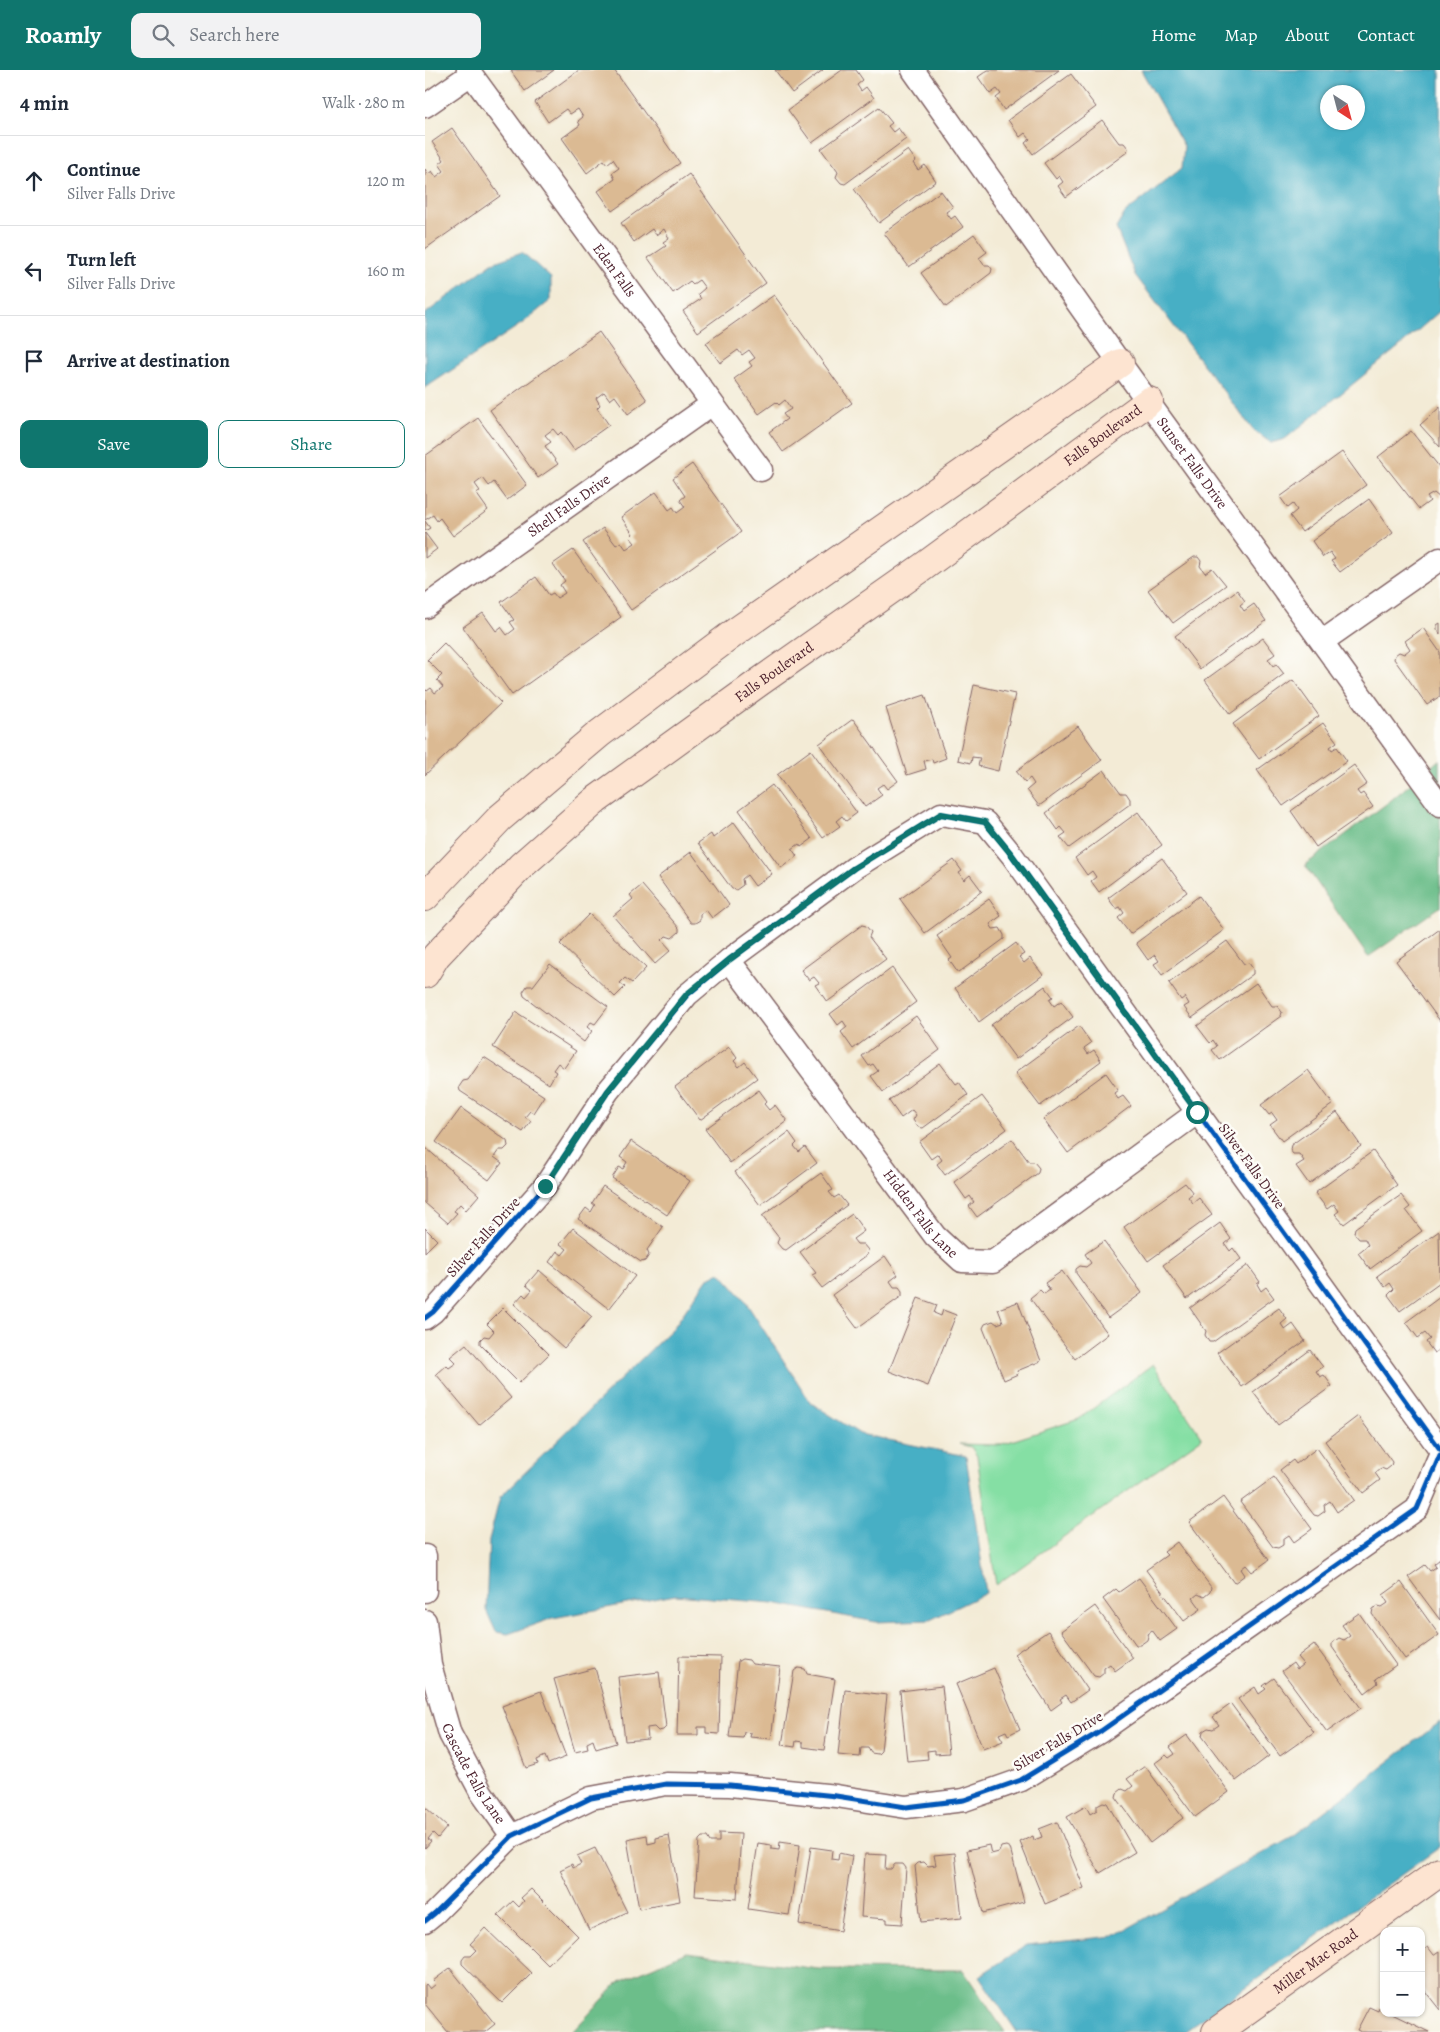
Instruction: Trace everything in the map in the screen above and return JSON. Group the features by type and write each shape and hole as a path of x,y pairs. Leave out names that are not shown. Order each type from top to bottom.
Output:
{"street":[{"name":"Sunset Falls Drive","path":"913,70 1120,362 1440,805"},
{"path":"425,106 470,72"},
{"name":"Eden Falls","path":"470,72 761,470"},
{"path":"425,897 500,818 599,734 734,633 1120,362"},
{"name":"Falls Boulevard","path":"425,974 436,956 521,866 596,800 757,683 923,567 1149,401"},
{"name":"Shell Falls Drive","path":"425,607 712,404"},
{"path":"1323,642 1440,559"},
{"name":"Silver Falls Drive","path":"425,1318 433,1312 491,1249 545,1186 608,1091 687,994 729,960 854,868 941,814 985,822 1012,855 1440,1449"},
{"name":"Hidden Falls Lane","path":"729,960 935,1236 962,1261 993,1262 1197,1112"},
{"name":"Silver Falls Drive","path":"425,1921 512,1836 591,1798 666,1784 731,1785 836,1796 906,1807 963,1800 1021,1780 1101,1730 1417,1510 1440,1455"},
{"path":"425,1556 425,1591"},
{"name":"Cascade Falls Lane","path":"425,1621 430,1665 450,1734 481,1792 512,1836"},
{"name":"Miller Mac Road","path":"1216,2032 1440,1872"}],"green space":[{"path":"1440,759 1440,907 1368,957 1305,865 1390,801"},
{"path":"1153,1364 1202,1438 996,1585 977,1456 971,1447 959,1444 999,1445 1079,1419"},
{"path":"687,1952 819,1969 963,1970 1005,2032 572,2032 620,1981"}],"water":[{"path":"1141,70 1440,70 1440,311 1285,439 1271,443 1253,430 1135,275 1116,228 1125,213 1182,168 1184,146"},
{"path":"522,252 551,278 551,300 524,322 425,388 425,314 492,263"},
{"path":"720,1272 743,1298 811,1403 860,1434 966,1456 986,1593 930,1620 876,1622 773,1603 675,1595 553,1618 508,1634 496,1632 486,1610 489,1540 500,1497 674,1327 707,1279"},
{"path":"1440,1722 1440,1847 1184,2032 1017,2032 979,1976 1027,1945 1114,1936 1291,1837"}],"building":[{"path":"554,70 525,91 511,71"},
{"path":"579,70 614,70 680,163 612,211 598,191 615,179 612,173 619,168 613,159 607,164 604,160 587,173 562,138 580,125 578,121 583,117 578,109 570,114 566,109 548,122 535,102"},
{"path":"775,70 823,70 792,93"},
{"path":"842,70 856,70 863,80 857,85 861,91 866,87 874,98 812,143 788,110"},
{"path":"988,70 1059,70 1004,110 996,98 1001,94 997,89 990,94 978,77"},
{"path":"1071,74 1096,107 1033,154 1025,143 1030,139 1025,133 1020,137 1008,120"},
{"path":"879,107 892,123 888,126 893,132 898,128 906,139 845,184 841,183 836,177 838,172 821,149"},
{"path":"1102,120 1119,143 1124,143 1128,148 1127,152 1066,197 1058,186 1063,182 1059,176 1056,179 1044,163"},
{"path":"452,128 500,196 425,249 425,169 428,174 432,171 436,177 444,171 439,164 444,160 432,142"},
{"path":"908,150 916,161 913,163 918,170 925,165 936,181 879,223 854,189"},
{"path":"689,174 766,283 698,332 683,311 701,299 698,294 705,288 699,280 693,284 690,281 673,293 648,258 666,246 663,242 669,238 664,229 656,235 652,229 634,242 621,223"},
{"path":"941,191 953,207 946,212 951,219 955,216 963,227 909,267 884,233"},
{"path":"974,234 987,252 979,258 984,265 989,265 992,269 991,273 946,307 921,273"},
{"path":"774,295 852,403 783,452 769,432 787,419 783,414 791,409 785,400 779,405 776,402 759,414 734,379 752,366 749,362 755,358 749,350 742,355 738,350 720,363 706,343"},
{"path":"599,332 647,400 628,414 615,396 610,400 604,392 596,398 600,405 597,408 609,425 574,450 561,432 558,435 553,429 545,435 551,442 545,446 558,464 538,478 490,410"},
{"path":"1440,407 1440,447 1420,425"},
{"path":"478,418 527,485 507,500 494,482 489,486 483,478 475,484 480,491 476,493 488,510 453,536 440,518 437,521 433,515 425,520 425,456"},
{"path":"1411,431 1440,468 1440,498 1434,493 1427,497 1430,501 1419,509 1378,457"},
{"path":"1342,452 1366,485 1302,532 1290,516 1297,510 1293,504 1288,508 1280,497"},
{"path":"692,464 741,532 631,610 583,542 603,528 616,545 621,542 626,549 635,543 630,537 633,534 621,517 656,492 669,510 673,507 677,513 685,507 680,500 685,496 673,478"},
{"path":"1369,499 1393,533 1340,572 1331,561 1335,559 1330,552 1323,557 1312,541"},
{"path":"425,521 430,528 425,531"},
{"path":"425,533 437,549 425,558"},
{"path":"573,550 621,617 512,695 463,627 483,613 496,631 501,627 507,635 515,629 510,622 514,620 501,602 536,577 549,595 553,593 557,598 565,593 560,585 565,581 553,564"},
{"path":"1194,557 1198,557 1201,561 1200,566 1205,573 1212,568 1226,585 1173,623 1148,590"},
{"path":"1237,590 1245,601 1240,605 1244,611 1254,604 1266,621 1200,669 1175,636"},
{"path":"1440,623 1440,634 1437,625"},
{"path":"1423,628 1440,652 1440,696 1427,705 1394,659 1395,655 1399,652 1404,654 1410,649 1405,641"},
{"path":"1263,638 1275,654 1268,659 1273,666 1276,664 1284,674 1230,714 1205,680"},
{"path":"444,643 501,703 425,775 425,689 427,691 431,688 435,693 443,687 437,680 442,675 427,660"},
{"path":"1293,680 1319,716 1259,759 1233,724"},
{"path":"974,685 1015,694 998,771 978,766 980,758 972,757 971,763 958,760"},
{"path":"925,695 946,758 933,763 932,759 924,761 926,769 907,775 886,708"},
{"path":"853,719 898,781 887,789 883,784 877,788 882,795 865,807 819,744"},
{"path":"1323,723 1337,742 1330,747 1332,750 1337,747 1347,761 1283,806 1257,770"},
{"path":"1078,726 1102,760 1039,806 1027,790 1034,784 1030,778 1025,782 1016,771"},
{"path":"811,750 857,813 846,821 842,816 836,821 840,826 823,838 777,775"},
{"path":"1354,765 1367,784 1357,791 1360,795 1363,793 1373,807 1316,847 1291,811"},
{"path":"1104,770 1121,793 1126,793 1130,799 1130,804 1069,848 1060,837 1066,833 1061,827 1058,830 1046,813"},
{"path":"772,785 812,839 801,847 799,844 792,849 797,856 781,868 739,810"},
{"path":"1138,812 1162,845 1099,892 1091,881 1096,877 1092,871 1087,875 1075,858"},
{"path":"734,822 772,874 755,886 747,875 742,879 743,885 736,890 732,889 698,843 711,834 713,838"},
{"path":"691,852 729,905 712,918 706,910 700,914 700,920 695,923 691,923 658,877"},
{"path":"1162,858 1187,892 1130,934 1118,918 1124,913 1120,907 1116,909 1108,898"},
{"path":"954,860 962,871 959,873 964,880 970,875 982,891 925,933 900,899"},
{"path":"642,885 679,928 679,932 672,938 666,936 662,940 671,950 655,964 613,916 633,899 630,895"},
{"path":"1199,896 1224,930 1162,975 1154,964 1159,961 1155,955 1148,960 1136,943"},
{"path":"989,899 1001,916 990,924 993,929 1000,928 1004,939 958,973 949,960 952,958 937,936"},
{"path":"589,914 646,968 632,983 625,978 620,983 625,987 615,997 560,944"},
{"path":"862,925 866,926 871,932 869,937 886,959 827,1002 815,985 819,983 814,977 809,980 801,970"},
{"path":"1440,929 1440,1021 1396,961"},
{"path":"1227,941 1244,964 1249,963 1253,969 1253,974 1192,1018 1184,1007 1189,1004 1185,997 1181,1000 1169,983"},
{"path":"1016,943 1024,954 1019,957 1024,963 1030,958 1043,975 979,1022 955,988"},
{"path":"550,964 608,1007 595,1024 591,1022 587,1027 592,1031 584,1042 524,996 523,992 527,986 533,986"},
{"path":"892,968 916,1002 853,1049 841,1032 847,1027 843,1021 838,1025 830,1014"},
{"path":"1256,983 1272,1006 1277,1006 1282,1012 1281,1016 1220,1060 1212,1050 1217,1046 1213,1040 1210,1043 1197,1026"},
{"path":"1045,986 1053,997 1049,999 1054,1006 1061,1001 1073,1017 1016,1059 991,1025"},
{"path":"516,1012 576,1051 564,1068 558,1063 553,1070 556,1072 549,1084 493,1047"},
{"path":"916,1016 940,1050 883,1092 871,1076 878,1071 873,1064 869,1066 862,1056"},
{"path":"1079,1026 1091,1043 1084,1048 1088,1054 1094,1050 1101,1061 1040,1106 1015,1073"},
{"path":"729,1047 737,1058 734,1061 739,1067 745,1062 757,1078 700,1120 675,1087"},
{"path":"484,1057 544,1096 533,1113 530,1111 525,1117 531,1121 523,1132 460,1091 459,1087 463,1081 468,1080"},
{"path":"940,1063 956,1084 959,1082 968,1095 923,1128 918,1127 913,1120 916,1115 912,1110 901,1118 889,1101"},
{"path":"1308,1070 1333,1104 1282,1141 1270,1125 1277,1120 1272,1113 1269,1115 1261,1105"},
{"path":"1106,1073 1118,1090 1114,1093 1118,1099 1123,1096 1131,1106 1068,1153 1043,1119"},
{"path":"759,1090 767,1101 764,1104 769,1110 775,1105 787,1121 730,1163 705,1129"},
{"path":"982,1096 1007,1129 945,1175 937,1164 942,1160 938,1154 931,1159 919,1142"},
{"path":"461,1108 507,1141 508,1146 504,1150 499,1150 494,1157 502,1163 489,1180 436,1142"},
{"path":"1337,1112 1361,1146 1309,1184 1296,1166 1304,1161 1299,1154 1293,1154 1290,1150 1291,1145"},
{"path":"789,1132 797,1143 794,1146 799,1152 805,1147 817,1163 760,1205 735,1172"},
{"path":"1012,1139 1029,1162 1034,1162 1039,1168 1038,1173 977,1217 969,1206 974,1202 970,1196 966,1199 954,1182"},
{"path":"631,1141 690,1181 667,1215 612,1178 619,1167 623,1169 627,1162 620,1157"},
{"path":"425,1147 479,1195 466,1210 460,1204 454,1211 457,1213 448,1223 425,1203"},
{"path":"1373,1151 1397,1185 1344,1224 1335,1214 1339,1211 1334,1204 1327,1209 1315,1193"},
{"path":"821,1173 833,1190 829,1192 834,1198 839,1195 847,1205 786,1250 782,1249 777,1243 779,1238 762,1216"},
{"path":"1185,1183 1193,1193 1188,1197 1193,1203 1199,1198 1212,1215 1148,1261 1124,1227"},
{"path":"603,1186 663,1227 647,1250 649,1255 645,1261 641,1262 578,1219 586,1208 591,1212 595,1205 592,1203"},
{"path":"1401,1195 1410,1207 1406,1210 1422,1231 1370,1269 1358,1253 1368,1245 1365,1239 1359,1239 1354,1233 1355,1228"},
{"path":"852,1214 864,1231 853,1239 857,1244 863,1244 868,1250 867,1255 822,1288 812,1275 816,1273 800,1252"},
{"path":"1220,1223 1231,1239 1225,1244 1230,1251 1233,1248 1241,1259 1187,1299 1163,1265"},
{"path":"425,1228 437,1240 425,1252"},
{"path":"573,1228 635,1276 609,1309 549,1262 557,1251 562,1255 567,1249 560,1244"},
{"path":"1439,1231 1440,1282 1400,1311 1388,1295 1394,1289 1390,1283 1385,1287 1377,1276"},
{"path":"1104,1241 1142,1293 1108,1318 1076,1273 1076,1269 1080,1266 1086,1267 1091,1263 1085,1254"},
{"path":"885,1256 898,1275 890,1281 894,1287 899,1287 902,1291 902,1296 857,1328 832,1295"},
{"path":"1248,1265 1260,1282 1257,1284 1261,1291 1266,1287 1274,1298 1213,1342 1209,1342 1205,1335 1206,1331 1190,1308"},
{"path":"539,1270 592,1317 564,1348 514,1304 523,1294 526,1297 532,1290 526,1285"},
{"path":"1062,1271 1108,1334 1075,1359 1030,1298 1040,1290 1044,1294 1050,1290 1045,1283"},
{"path":"1440,1297 1440,1349 1434,1353 1426,1342 1430,1339 1425,1333 1418,1338 1406,1322"},
{"path":"918,1298 937,1305 934,1313 941,1316 943,1310 956,1315 928,1386 889,1371"},
{"path":"1018,1302 1041,1361 1017,1371 1018,1374 1004,1380 983,1328 985,1324 993,1321 997,1324 1003,1322 998,1309"},
{"path":"503,1308 549,1354 519,1383 480,1344 480,1340 484,1336 489,1337 494,1331 487,1324"},
{"path":"1279,1308 1287,1319 1281,1324 1285,1330 1293,1324 1305,1341 1242,1387 1217,1353"},
{"path":"466,1344 511,1398 479,1425 436,1374 446,1365 449,1368 456,1363 450,1357"},
{"path":"1310,1350 1323,1367 1316,1371 1320,1377 1324,1375 1332,1386 1278,1425 1253,1392"},
{"path":"1358,1416 1392,1462 1391,1466 1386,1470 1381,1468 1375,1473 1380,1480 1363,1493 1325,1441"},
{"path":"1317,1448 1354,1500 1337,1512 1330,1501 1324,1505 1325,1511 1318,1516 1314,1515 1280,1470 1293,1460 1296,1464"},
{"path":"1274,1477 1312,1529 1294,1542 1289,1535 1283,1539 1283,1545 1278,1548 1273,1547 1240,1502"},
{"path":"1223,1497 1269,1560 1252,1572 1246,1565 1241,1569 1245,1575 1234,1583 1189,1522"},
{"path":"1177,1542 1211,1587 1210,1592 1204,1597 1198,1594 1193,1598 1201,1609 1184,1621 1146,1570 1167,1555 1164,1552"},
{"path":"1440,1559 1440,1620 1408,1577 1425,1565 1430,1571 1436,1567 1434,1564"},
{"path":"1139,1578 1177,1629 1160,1641 1152,1630 1147,1634 1147,1640 1140,1645 1136,1645 1103,1599 1116,1589 1119,1592"},
{"path":"1401,1582 1439,1635 1405,1659 1372,1614 1373,1609 1388,1603 1383,1595"},
{"path":"1095,1606 1133,1658 1115,1671 1110,1664 1104,1668 1104,1673 1099,1677 1094,1676 1061,1631"},
{"path":"1359,1613 1396,1665 1376,1679 1378,1683 1365,1693 1332,1647 1332,1643 1339,1638 1344,1640 1350,1636 1342,1625"},
{"path":"1048,1631 1088,1690 1071,1702 1066,1695 1060,1699 1062,1702 1051,1710 1014,1654"},
{"path":"1314,1644 1361,1708 1327,1732 1282,1671 1293,1663 1297,1669 1303,1664 1297,1657"},
{"path":"679,1656 721,1657 719,1734 706,1733 706,1727 698,1727 698,1735 677,1735"},
{"path":"742,1659 749,1660 752,1664 780,1667 771,1739 750,1737 751,1733 744,1732 743,1738 729,1737 738,1661"},
{"path":"595,1668 616,1743 596,1749 593,1740 587,1743 588,1749 575,1752 554,1679"},
{"path":"798,1668 805,1669 807,1674 835,1679 824,1750 803,1747 803,1742 796,1741 795,1747 782,1745 794,1671"},
{"path":"994,1668 1020,1729 1008,1735 1006,1731 999,1734 1003,1741 983,1749 956,1684"},
{"path":"659,1672 666,1727 658,1731 654,1727 647,1728 648,1739 625,1741 618,1677"},
{"path":"1274,1678 1314,1732 1280,1756 1238,1699 1255,1687 1259,1694 1266,1689 1263,1686"},
{"path":"942,1686 949,1753 935,1754 935,1750 927,1751 928,1759 907,1761 900,1691"},
{"path":"845,1690 887,1695 881,1751 878,1754 871,1753 868,1748 861,1748 860,1757 838,1755"},
{"path":"541,1691 566,1757 548,1764 545,1756 537,1760 538,1764 526,1768 502,1706"},
{"path":"1231,1704 1269,1756 1236,1781 1202,1736 1203,1731 1208,1728 1213,1729 1219,1725 1213,1717"},
{"path":"1187,1735 1229,1792 1195,1817 1155,1763 1166,1755 1169,1758 1175,1754 1170,1747"},
{"path":"1145,1766 1183,1818 1150,1843 1116,1797 1117,1793 1122,1789 1127,1791 1133,1786 1127,1779"},
{"path":"1103,1802 1107,1803 1135,1852 1100,1873 1067,1817 1086,1806 1090,1814 1097,1810 1097,1805"},
{"path":"425,1807 447,1827 438,1838 433,1833 428,1839 431,1841 425,1848"},
{"path":"1057,1822 1084,1888 1045,1904 1020,1842 1033,1836 1034,1840 1042,1837 1039,1829"},
{"path":"719,1833 741,1834 737,1899 695,1896 699,1840 702,1837 707,1837 710,1842 719,1842"},
{"path":"647,1835 648,1844 656,1842 656,1838 669,1835 680,1901 639,1909 627,1839"},
{"path":"780,1842 800,1845 789,1915 748,1909 758,1843 771,1845 771,1849 779,1850"},
{"path":"989,1845 991,1854 999,1852 1001,1847 1006,1846 1010,1848 1024,1902 983,1913 967,1850"},
{"path":"811,1847 832,1850 831,1859 838,1860 839,1853 852,1856 840,1931 799,1924"},
{"path":"595,1848 627,1912 589,1930 560,1870 572,1864 573,1868 581,1864 577,1856"},
{"path":"955,1853 962,1918 921,1922 915,1866 918,1863 924,1862 928,1866 936,1865 934,1855"},
{"path":"865,1854 886,1855 885,1869 891,1869 895,1864 903,1864 906,1868 902,1924 887,1923 887,1919 861,1917"},
{"path":"531,1889 578,1936 548,1965 498,1915 513,1901 519,1907 524,1901 521,1898"},
{"path":"485,1928 532,1973 502,2003 462,1964 465,1956 471,1956 477,1950 470,1944"},
{"path":"1428,1947 1434,1955 1440,1951 1440,2010 1425,1991 1425,1949"},
{"path":"450,1968 495,2024 485,2032 448,2032 425,2004 425,1985 430,1989 436,1984 433,1981"},
{"path":"1369,2007 1378,2011 1380,2008 1380,2017 1398,2017 1429,2032 1361,2032 1357,2030"}],"cycle path":[{"path":"425,1318 433,1312 545,1186 608,1091 687,995 729,960 854,868 941,814 985,822 1012,855 1440,1449"},
{"path":"425,1921 512,1836 591,1798 666,1784 730,1785 836,1796 906,1807 964,1800 1021,1780 1101,1731 1417,1509 1440,1455"}],"route":[{"path":"545,1186 608,1091 687,994 729,960 854,868 941,814 985,822 1012,855 1197,1112"}]}
